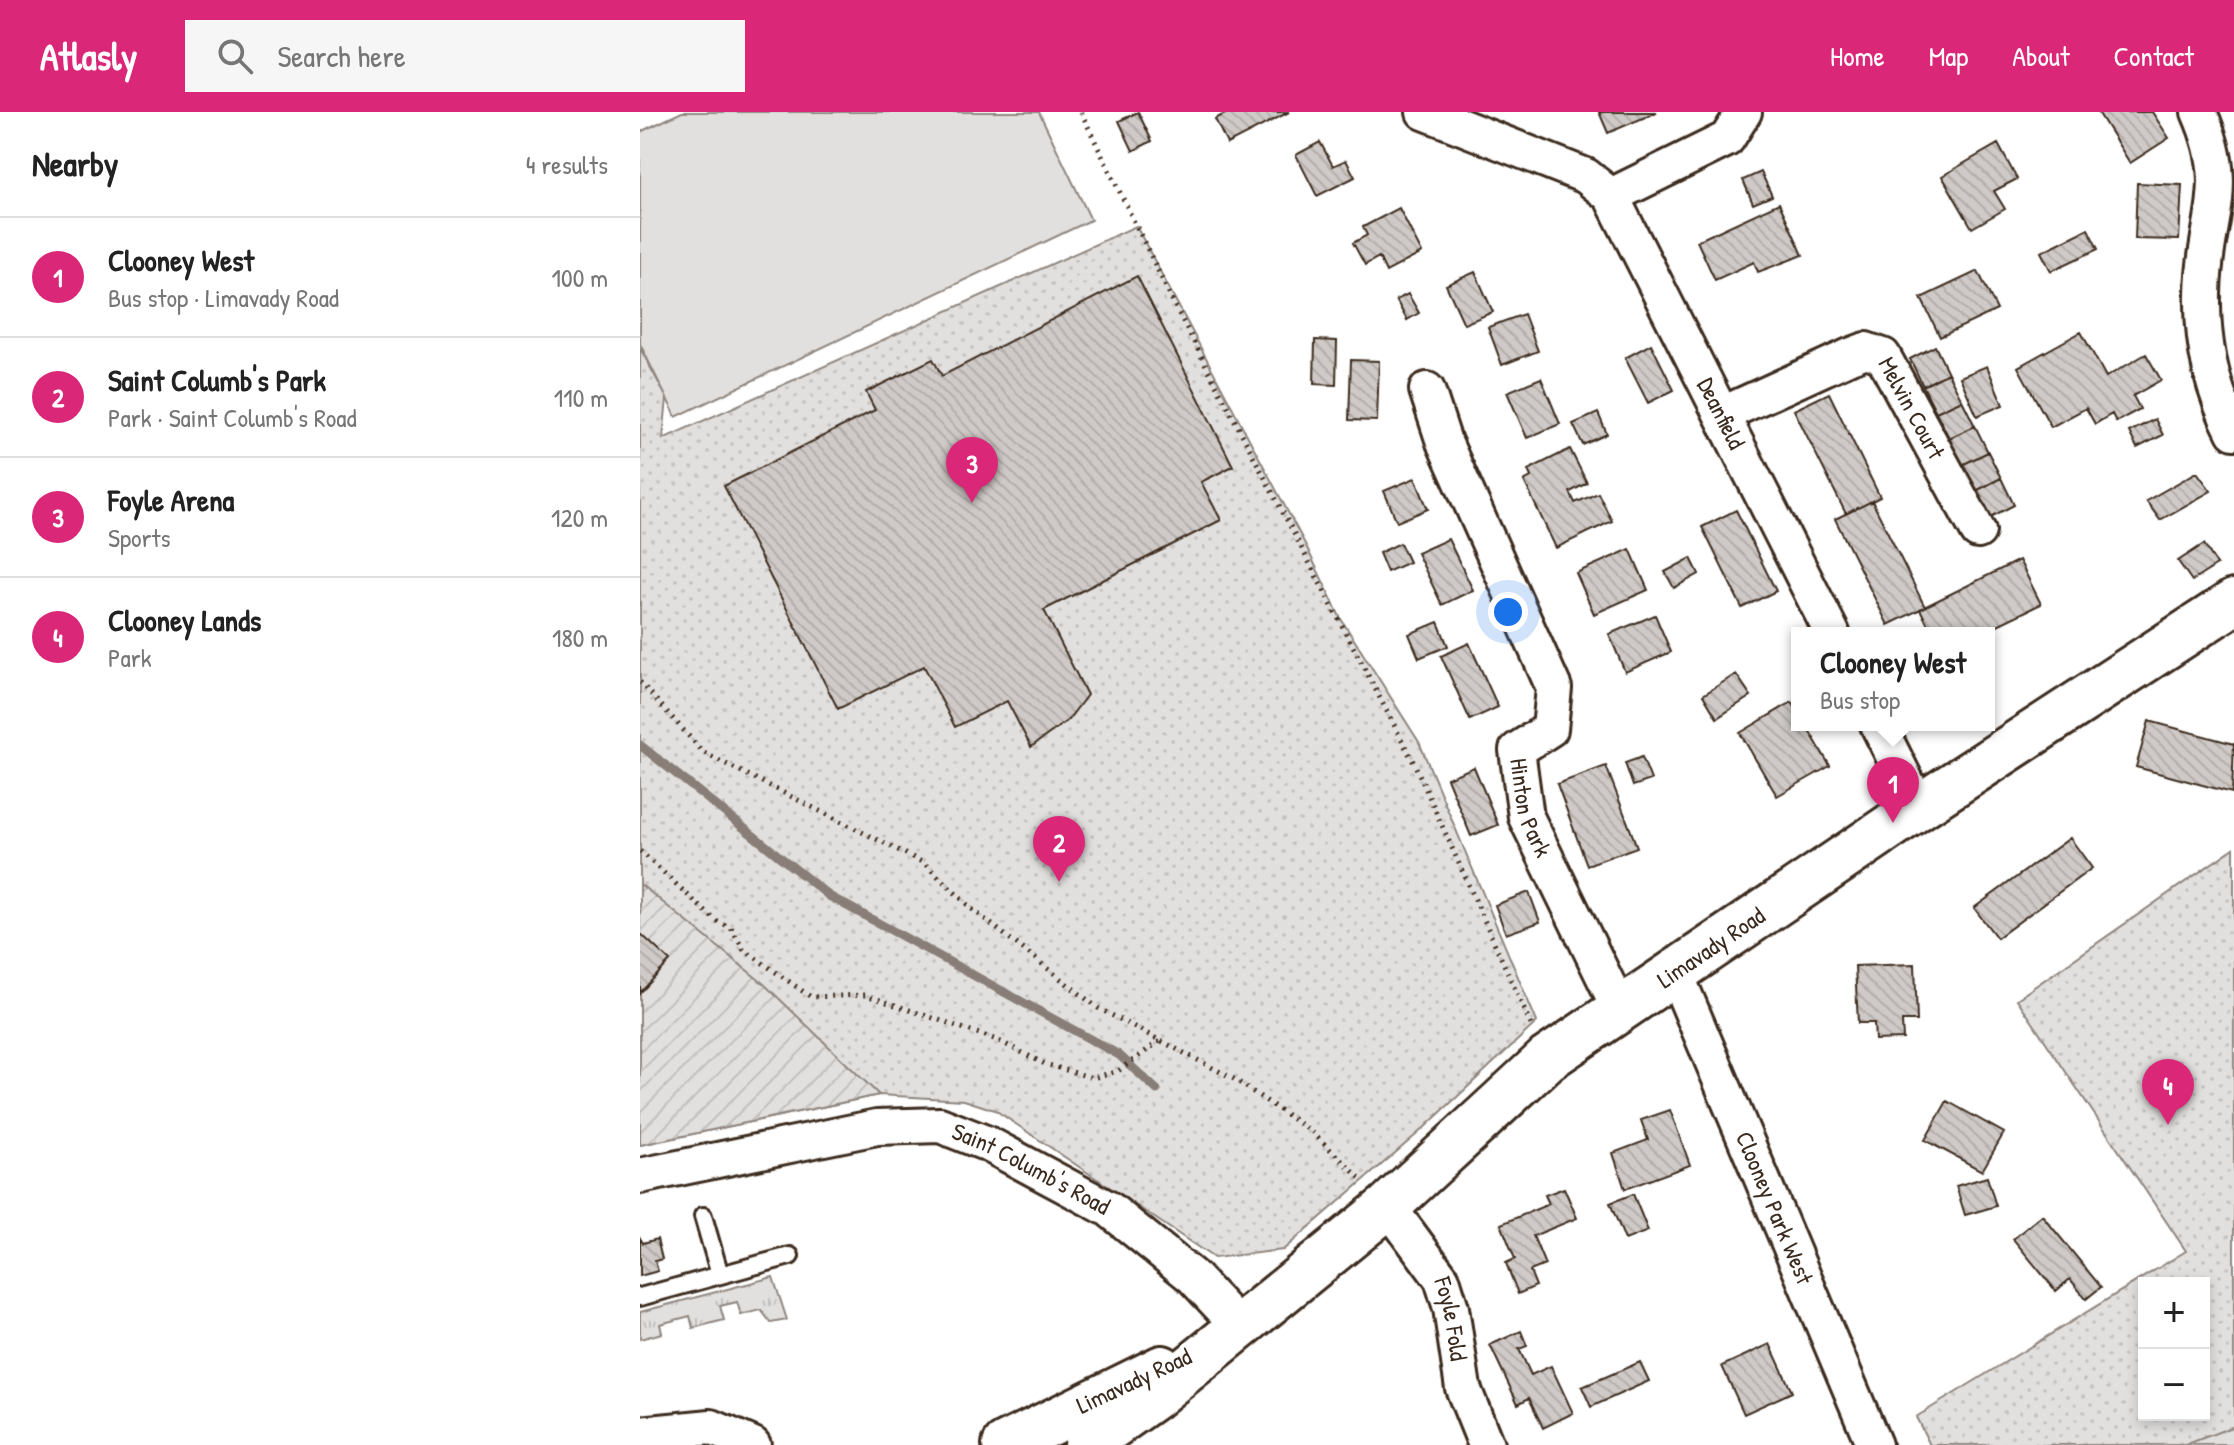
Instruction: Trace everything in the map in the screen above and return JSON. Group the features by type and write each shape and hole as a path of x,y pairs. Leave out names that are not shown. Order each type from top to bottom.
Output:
{"highway":[{"name":"Limavady Road","path":"1086,1443 1154,1397 1388,1206 1547,1059 1919,807 2234,602"},
{"name":"Limavady Road","path":"1005,1445 1084,1403 1231,1333"}],"street":[{"name":"Deanfield","path":"1424,112 1586,176 1611,196 1829,627"},
{"path":"1611,196 1727,139 1744,112"},
{"path":"2199,112 2213,144 2219,188 2203,293 2208,353 2217,399 2234,432"},
{"name":"Melvin Court","path":"1723,414 1866,350 1883,356 1978,531"},
{"name":"Hinton Park","path":"1427,390 1444,442 1554,688 1550,729 1517,750 1526,817 1620,1010"},
{"path":"1881,731 1919,807"},
{"name":"Clooney Park West","path":"1675,972 1874,1445"},
{"name":"Saint Columb's Road","path":"640,1176 877,1127 940,1125 988,1144 1109,1209 1193,1277 1231,1333"},
{"name":"Foyle Fold","path":"1388,1206 1442,1279 1451,1308 1463,1388 1486,1445"},
{"path":"640,1434 684,1439 711,1427 753,1445"}],"lane":[{"path":"703,1216 720,1275"},
{"path":"640,1297 790,1256"}],"path":[{"path":"1081,112 1176,308 1415,765 1547,1059"},
{"path":"640,682 704,753 924,863 972,909 1098,1008 1234,1079 1312,1132 1388,1206"},
{"path":"640,851 716,921 731,927 743,949 811,997 866,995 997,1040 1045,1064 1093,1078 1126,1066 1161,1041"}],"green space":[{"path":"682,112 1039,112 1091,220 676,417 640,344 640,132"},
{"path":"1136,226 1306,546 1341,619 1419,742 1537,1022 1424,1128 1283,1250 1214,1258 995,1110 964,1100 879,1095 640,1145 640,348 667,398 663,439"},
{"path":"2234,848 2234,1445 1930,1445 1916,1417 2138,1281 2138,1421 2210,1421 2210,1277 2144,1277 2186,1251 2017,999"},
{"path":"640,884 764,984 879,1095 640,1145"},
{"path":"773,1277 787,1320 771,1323 761,1310 741,1315 737,1302 720,1306 724,1320 693,1328 690,1316 660,1324 662,1333 640,1339 640,1312"},
{"path":"2234,1426 2234,1445 2185,1445"}],"building":[{"path":"1138,112 1152,141 1133,151 1119,121"},
{"path":"1229,112 1289,112 1227,144 1215,119"},
{"path":"1599,112 1657,112 1608,133"},
{"path":"2098,112 2152,112 2169,138 2130,163"},
{"path":"1320,142 1333,166 1346,160 1355,177 1317,196 1296,155"},
{"path":"1998,144 2017,179 1994,191 2005,209 1972,228 1942,176"},
{"path":"1761,172 1772,196 1753,204 1743,180"},
{"path":"2137,183 2182,185 2179,240 2135,239"},
{"path":"1779,203 1803,255 1758,272 1754,262 1715,280 1697,241"},
{"path":"1399,208 1422,253 1386,272 1379,257 1365,265 1353,243 1367,235 1363,227"},
{"path":"2088,229 2098,249 2051,271 2041,252"},
{"path":"1978,271 1997,310 1940,337 1921,298"},
{"path":"1475,272 1493,312 1464,324 1446,285"},
{"path":"1137,276 1233,466 1201,482 1221,520 1044,610 1087,695 1068,720 1031,747 1007,701 955,727 924,666 838,709 724,486 875,410 866,392 933,359 942,376"},
{"path":"1408,294 1419,313 1407,320 1396,300"},
{"path":"1524,314 1538,351 1502,365 1488,327"},
{"path":"2081,332 2106,377 2146,354 2161,380 2133,396 2140,409 2116,422 2112,414 2095,424 2086,408 2051,427 2018,367"},
{"path":"1315,340 1337,341 1336,385 1314,384"},
{"path":"1651,344 1674,390 1648,403 1625,358"},
{"path":"1935,346 1948,373 1923,386 1910,359"},
{"path":"1351,360 1379,361 1377,421 1349,420"},
{"path":"1987,366 2003,405 1977,416 1960,377"},
{"path":"1948,373 1962,400 1936,412 1923,386"},
{"path":"1541,378 1560,424 1527,438 1507,392"},
{"path":"1829,393 1880,497 1846,514 1794,410"},
{"path":"1962,400 1975,426 1949,438 1936,412"},
{"path":"1598,413 1607,434 1583,445 1573,424"},
{"path":"2155,419 2163,435 2137,448 2129,432"},
{"path":"1975,426 1988,452 1962,465 1949,438"},
{"path":"1570,449 1587,483 1570,492 1575,503 1598,493 1612,521 1556,548 1524,481 1531,477 1528,470"},
{"path":"1988,452 2001,478 1976,491 1962,465"},
{"path":"2197,472 2211,491 2160,520 2146,501"},
{"path":"1415,478 1428,509 1397,522 1384,491"},
{"path":"2001,478 2014,505 1989,518 1976,491"},
{"path":"1872,501 1925,607 1888,625 1835,519"},
{"path":"1736,510 1776,591 1742,608 1702,527"},
{"path":"1448,539 1473,590 1442,605 1417,553"},
{"path":"1400,543 1409,562 1387,572 1379,553"},
{"path":"2204,544 2217,565 2192,581 2178,561"},
{"path":"1630,549 1648,590 1594,614 1576,573"},
{"path":"1691,558 1699,574 1674,588 1665,572"},
{"path":"2019,560 2041,604 1993,627 1929,627 1920,609"},
{"path":"1655,615 1671,652 1625,672 1609,634"},
{"path":"1438,622 1448,646 1419,658 1409,634"},
{"path":"1469,643 1498,707 1470,720 1441,656"},
{"path":"1736,674 1751,696 1717,718 1703,695"},
{"path":"1791,703 1791,731 1810,731 1830,766 1777,796 1740,733"},
{"path":"2149,721 2234,744 2232,793 2136,767"},
{"path":"1642,757 1651,780 1633,786 1625,763"},
{"path":"1606,766 1637,847 1587,865 1557,784"},
{"path":"1474,767 1498,825 1471,836 1447,778"},
{"path":"2070,838 2092,868 1997,938 1974,908"},
{"path":"1529,892 1540,922 1506,934 1495,905"},
{"path":"640,933 670,961 640,993"},
{"path":"1915,964 1917,1021 1902,1021 1903,1039 1875,1040 1874,1023 1858,1023 1855,966"},
{"path":"1947,1101 2004,1133 1982,1171 1925,1140"},
{"path":"1670,1110 1690,1165 1625,1189 1613,1153 1648,1140 1641,1120"},
{"path":"1987,1177 1996,1206 1965,1215 1956,1186"},
{"path":"1564,1188 1577,1218 1533,1236 1545,1265 1530,1271 1536,1286 1518,1294 1506,1263 1515,1259 1501,1224 1549,1204 1545,1195"},
{"path":"1633,1194 1648,1231 1625,1240 1610,1203"},
{"path":"2042,1215 2101,1287 2086,1299 2070,1279 2056,1291 2013,1239"},
{"path":"640,1238 643,1243 657,1239 662,1259 655,1261 658,1271 640,1276"},
{"path":"1521,1331 1527,1346 1519,1349 1531,1375 1551,1366 1573,1413 1543,1428 1529,1398 1518,1404 1490,1345"},
{"path":"1770,1344 1792,1392 1744,1414 1722,1366"},
{"path":"1640,1362 1649,1381 1591,1407 1582,1387"}],"waterway":[{"path":"640,745 829,896 1119,1055 1157,1090"}],"place":[{"name":"Foyle Arena","path":"972,503"},
{"name":"Clooney West","path":"1893,823"},
{"name":"Saint Columb's Park","path":"1059,882"},
{"name":"Clooney Lands","path":"2168,1125"}]}
